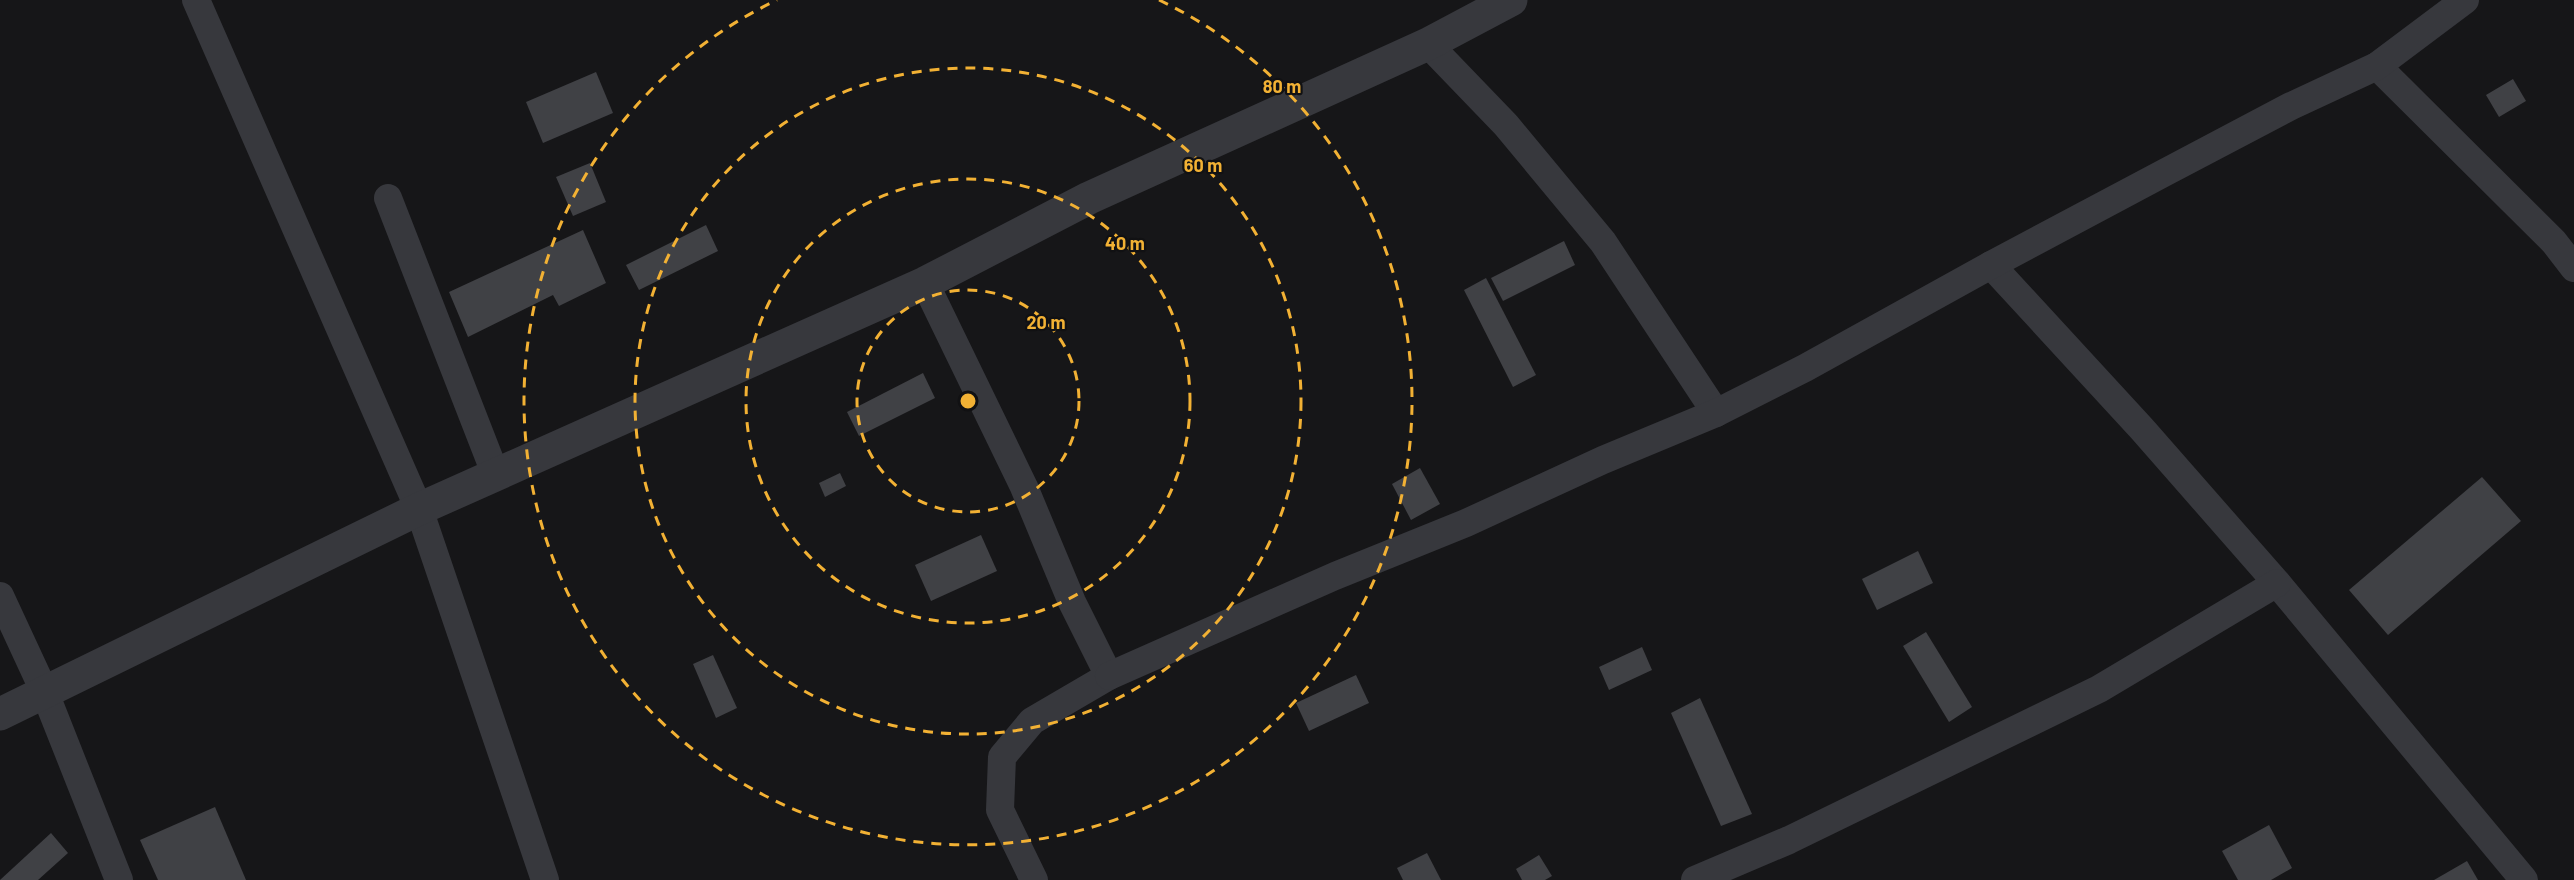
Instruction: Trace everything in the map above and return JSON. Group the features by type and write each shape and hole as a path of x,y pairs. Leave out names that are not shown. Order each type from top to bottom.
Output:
{"street":[{"path":"196,0 419,509 545,880"},
{"path":"0,714 495,473 925,282 1089,198 1428,44 1511,0"},
{"path":"1034,880 1000,810 1002,756 1032,721 1109,676 1335,576 1466,523 1603,460 1716,413 1891,322 1990,264 2281,111 2377,66 2465,0"},
{"path":"1428,44 1506,125 1603,242 1716,413"},
{"path":"2377,66 2554,242 2574,268"},
{"path":"388,198 495,473"},
{"path":"1990,264 2142,429 2277,583 2524,880"},
{"path":"925,282 1024,487 1072,602 1109,676"},
{"path":"1695,880 1789,840 2099,689 2277,583"},
{"path":"0,596 45,693 119,880"}],"building":[{"path":"596,72 613,113 543,143 526,102"},
{"path":"2513,79 2526,101 2499,117 2486,95"},
{"path":"590,163 606,202 573,216 556,177"},
{"path":"706,225 718,251 639,290 626,265"},
{"path":"583,230 606,283 559,306 553,295 468,337 449,292"},
{"path":"1564,241 1575,265 1503,301 1491,278"},
{"path":"1486,278 1536,375 1513,387 1464,290"},
{"path":"923,373 935,398 859,436 847,412"},
{"path":"1420,468 1440,504 1411,520 1392,484"},
{"path":"840,473 846,486 825,497 819,483"},
{"path":"2482,477 2521,521 2388,635 2349,590"},
{"path":"981,535 997,571 931,601 915,565"},
{"path":"1918,551 1933,583 1877,610 1862,579"},
{"path":"1926,632 1972,707 1949,722 1903,646"},
{"path":"1642,647 1652,670 1609,690 1599,667"},
{"path":"713,655 737,708 716,718 693,664"},
{"path":"1356,675 1369,703 1309,731 1296,703"},
{"path":"1700,698 1752,814 1721,826 1671,713"},
{"path":"215,807 246,880 158,880 140,840"},
{"path":"2269,825 2292,868 2271,880 2238,880 2222,851"},
{"path":"51,833 68,853 38,880 0,880"},
{"path":"1427,853 1441,880 1403,880 1397,868"},
{"path":"1539,855 1552,876 1545,880 1522,880 1516,869"},
{"path":"2467,861 2478,880 2434,880"}]}
